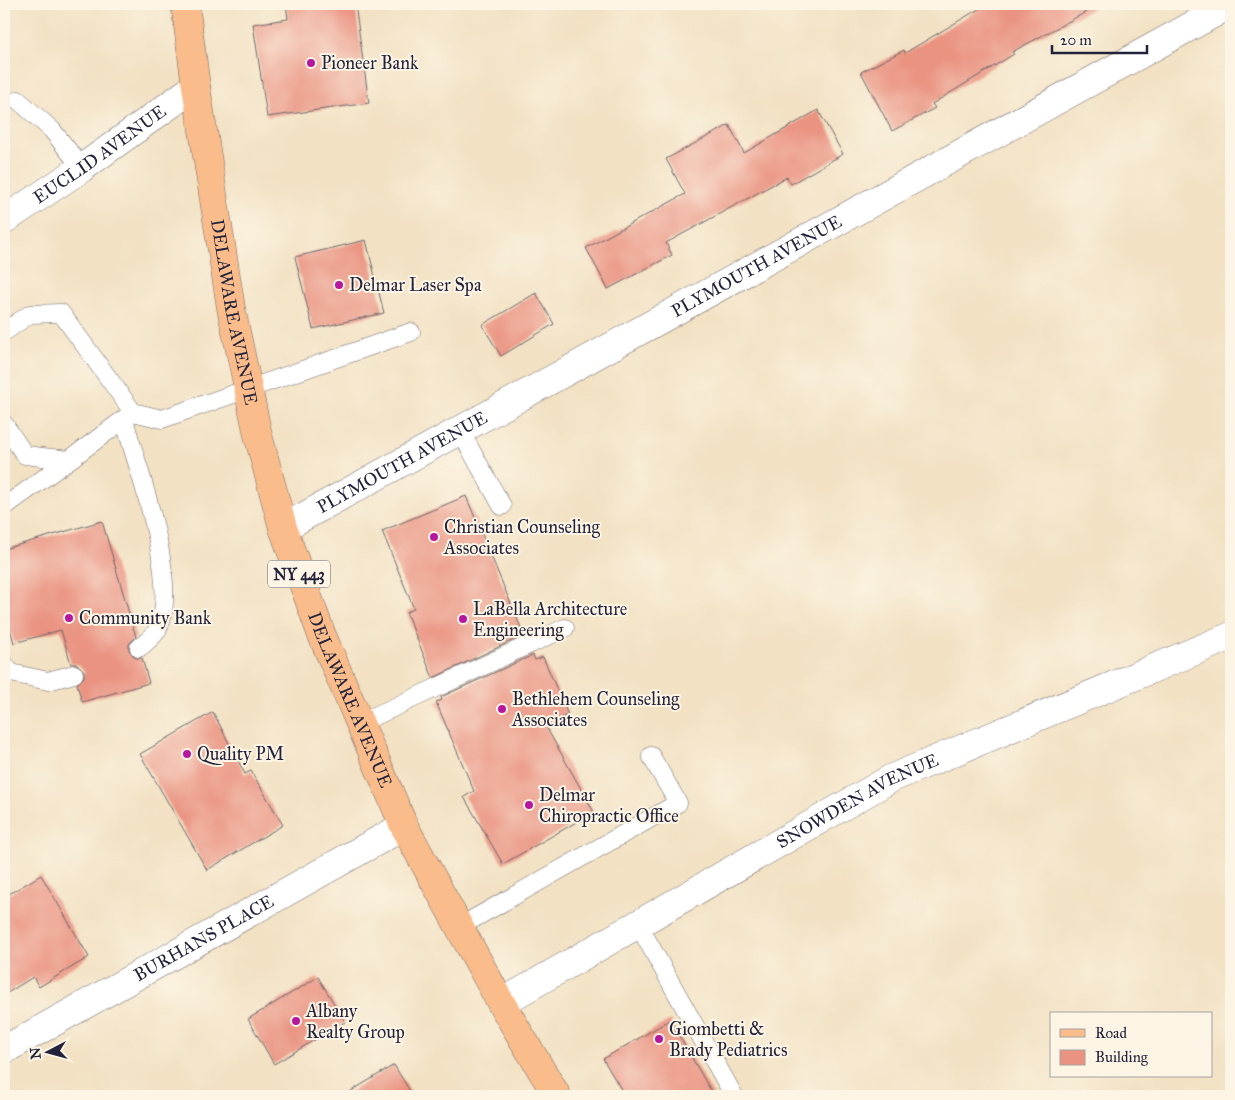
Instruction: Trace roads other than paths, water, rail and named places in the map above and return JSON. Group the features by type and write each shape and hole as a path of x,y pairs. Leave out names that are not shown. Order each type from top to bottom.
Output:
{"main road":[{"name":"DELAWARE AVENUE","path":"185,4 231,308 248,387 283,528 321,633 404,826 501,1003 557,1096"}],"street":[{"name":"PLYMOUTH AVENUE","path":"283,528 1231,4"},
{"name":"EUCLID AVENUE","path":"4,220 82,168 196,86"},
{"name":"SNOWDEN AVENUE","path":"501,1003 892,778 1231,636"},
{"name":"BURHANS PLACE","path":"4,1050 404,826"}],"lane":[{"path":"18,100 52,130 82,168"},
{"path":"4,332 30,314 61,313 129,416 162,557 165,604 156,632 139,648"},
{"path":"4,507 129,416 162,419 248,387 411,332"},
{"path":"4,424 26,454 69,460"},
{"path":"460,429 502,506"},
{"path":"360,724 565,628"},
{"path":"4,664 11,673 48,681 74,674"},
{"path":"459,926 678,803 651,756"},
{"path":"638,924 734,1096"}],"place":[{"name":"Pioneer Bank","path":"311,63"},
{"name":"Delmar Laser Spa","path":"339,285"},
{"name":"Christian Counseling Associates","path":"434,537"},
{"name":"Community Bank","path":"69,618"},
{"name":"LaBella Architecture Engineering","path":"463,619"},
{"name":"Bethlehem Counseling Associates","path":"502,709"},
{"name":"Quality PM","path":"187,754"},
{"name":"Delmar Chiropractic Office","path":"529,805"},
{"name":"Albany Realty Group","path":"296,1021"},
{"name":"Giombetti & Brady Pediatrics","path":"659,1039"}]}
